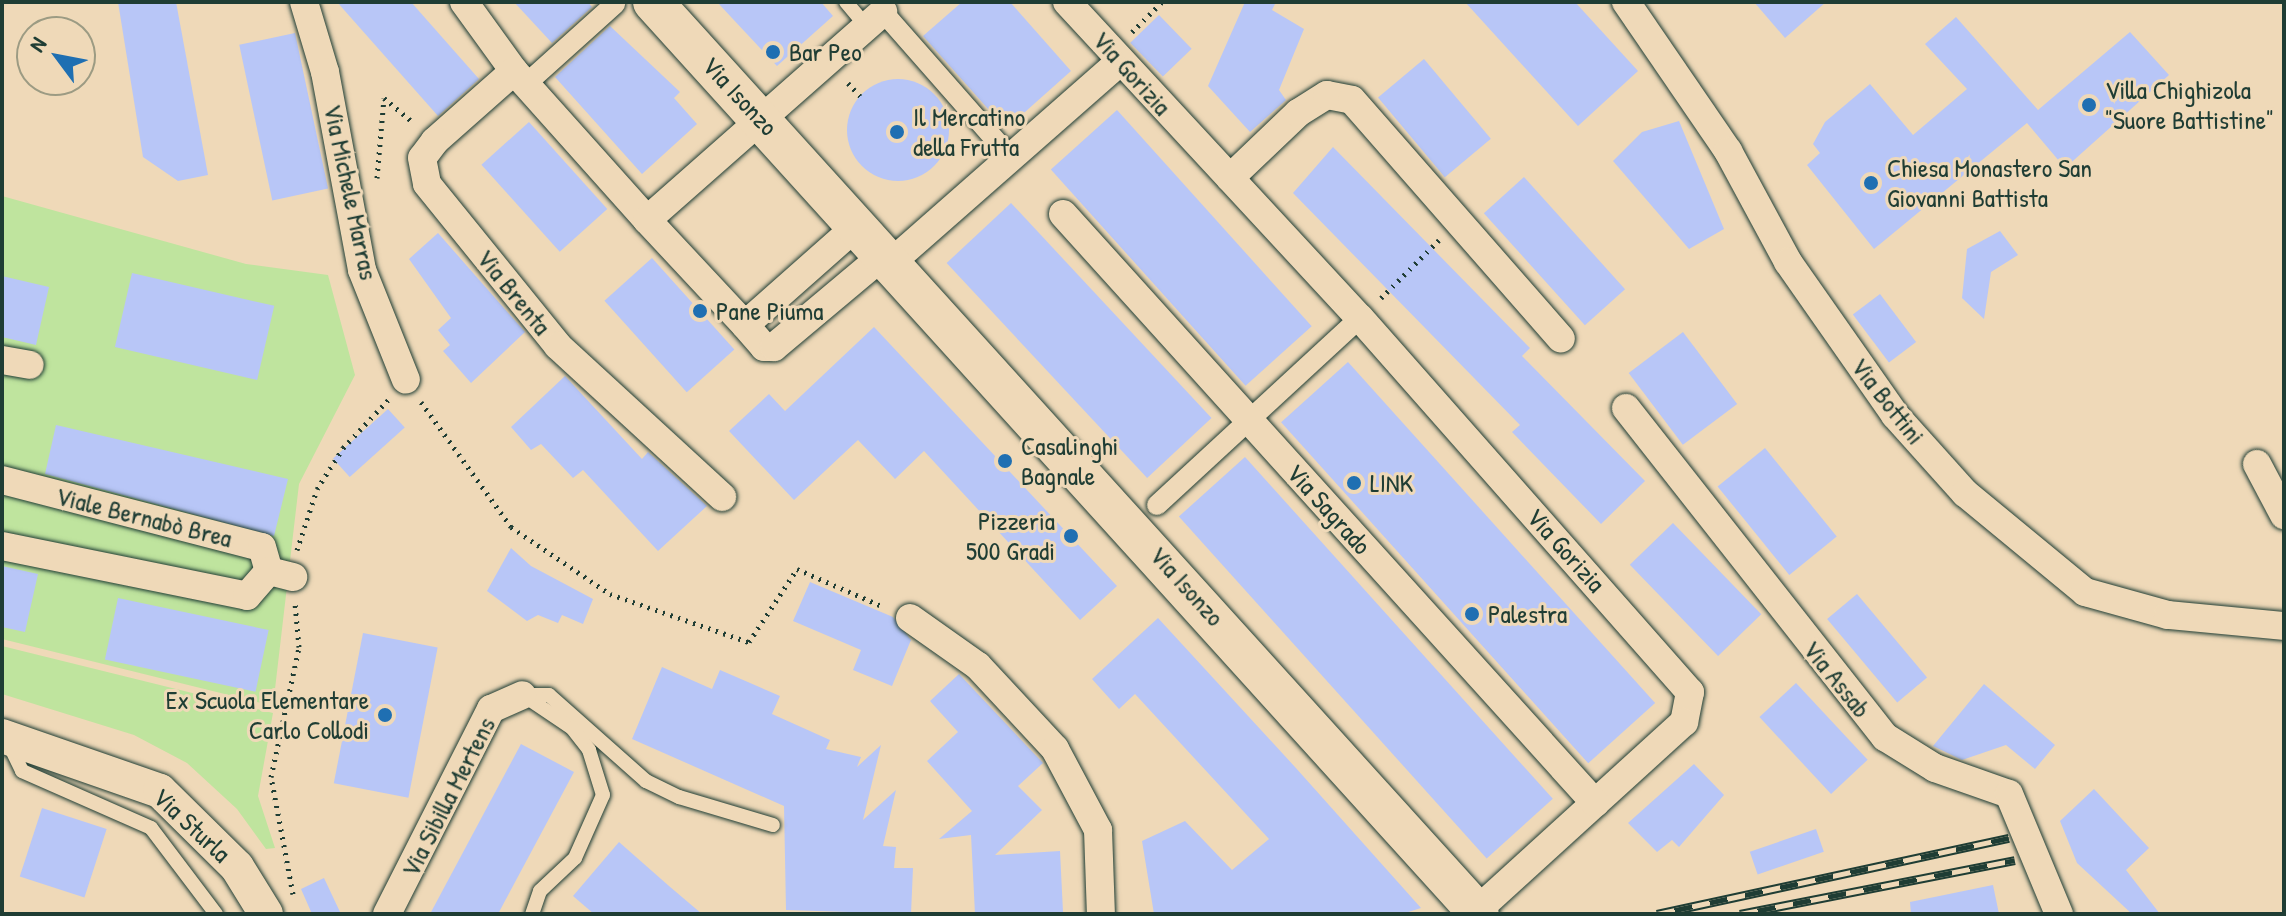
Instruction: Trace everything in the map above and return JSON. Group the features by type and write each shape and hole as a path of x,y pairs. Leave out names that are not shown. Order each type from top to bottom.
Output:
{"main road":[{"name":"Via Isonzo","path":"634,3 761,119 890,257 1478,912"}],"street":[{"name":"Via Michele Marras","path":"304,2 325,72 362,270 406,380"},
{"path":"464,2 520,77 764,347 774,347 1012,159 1121,52"},
{"name":"Via Gorizia","path":"1067,2 1121,52 1690,692 1684,722 1478,912"},
{"name":"Via Bottini","path":"1626,2 1728,151 1788,262 1838,335 1895,415 1965,493 2085,592 2168,615 2273,626"},
{"path":"435,141 520,77 634,3"},
{"path":"647,220 874,19 1012,159"},
{"path":"1230,178 1298,113 1327,95 1352,100 1561,339"},
{"name":"Via Brenta","path":"435,141 422,158 427,184 539,323 722,497"},
{"name":"Via Sagrado","path":"1063,214 1595,803"},
{"path":"745,325 859,224"},
{"path":"1157,505 1360,318"},
{"name":"Via Assab","path":"1626,408 1885,737 1935,768 2009,794 2059,914"},
{"path":"2257,464 2284,515"},
{"name":"Viale Bernabò Brea","path":"2,480 262,547 281,574 247,596 2,546"},
{"path":"910,618 978,666 1055,749 1098,830 1101,914"},
{"name":"Via Sibilla Mertens","path":"387,914 491,709 522,695"},
{"name":"Via Sturla","path":"4,736 160,791 276,909"}],"lane":[{"path":"846,2 874,19"},
{"name":"Via Sibilla Mertens","path":"522,695 549,695 657,786 773,825"},
{"name":"Via Sibilla Mertens","path":"522,695 572,728 589,750 603,795 575,858 540,891 532,914"},
{"path":"4,736 22,771 151,828 216,914"}],"path":[{"path":"1121,52 1162,2"},
{"path":"842,76 860,96"},
{"path":"376,191 384,98 435,141"},
{"path":"1360,318 1417,262"},
{"path":"298,545 317,489 343,448 406,380 511,527 610,594 749,642 797,569 910,618"},
{"path":"276,909 293,899 287,839 273,810 271,777 299,647"}],"green space":[{"path":"2,196 246,264 328,275 355,375 299,484 273,706 2,639"},
{"path":"2,646 273,713 258,796 275,848 266,849 237,809 187,763 134,735 2,694"}],"building":[{"path":"118,2 176,2 208,175 178,181 143,157"},
{"path":"337,2 411,2 479,79 438,116"},
{"path":"514,2 588,2 592,7 552,43"},
{"path":"717,2 821,2 833,16 777,66"},
{"path":"962,2 1010,2 1071,71 1006,129 923,36"},
{"path":"1245,2 1276,2 1272,10 1304,29 1279,90 1286,100 1250,132 1208,86"},
{"path":"1465,2 1575,2 1638,71 1578,126"},
{"path":"1754,2 1826,2 1785,38"},
{"path":"1159,15 1192,49 1163,77 1130,43"},
{"name":"Villa Chighizola \"Suore Battistine\"","path":"1956,17 2038,110 2130,32 2169,75 2065,168 2027,123 1874,249 1807,165 1820,153 1813,144 1825,122 1870,84 1913,135 1967,89 1925,44"},
{"path":"610,26 680,92 674,98 697,124 642,174 555,77"},
{"path":"295,33 328,189 272,200 239,45"},
{"path":"1424,59 1491,139 1445,177 1378,98"},
{"name":"Il Mercatino della Frutta","path":"898,79 917,83 934,94 945,111 949,130 945,149 934,166 917,177 898,181 879,177 862,166 851,149 847,130 851,111 862,94 879,83"},
{"path":"1117,110 1312,326 1246,386 1051,170"},
{"path":"1679,121 1724,229 1689,249 1613,161 1642,132"},
{"path":"529,122 607,209 560,252 481,165"},
{"path":"1333,147 1530,348 1522,356 1645,481 1601,524 1512,432 1520,425 1293,193"},
{"path":"1524,177 1625,289 1585,325 1484,213"},
{"path":"1011,203 1212,418 1147,478 947,263"},
{"path":"2000,231 2018,255 1991,272 1984,319 1962,298 1967,249"},
{"path":"438,233 525,332 471,383 443,351 450,345 438,330 451,318 409,259"},
{"path":"652,258 734,349 687,392 604,301"},
{"path":"132,273 274,306 257,380 115,347"},
{"path":"2,276 49,287 36,345 2,337"},
{"path":"1880,294 1916,342 1889,362 1853,314"},
{"path":"874,327 1117,586 1080,620 924,451 895,479 858,440 794,500 729,431 769,394 785,411"},
{"path":"1683,332 1737,404 1683,445 1629,373"},
{"path":"1348,362 1655,703 1588,763 1281,422"},
{"path":"565,376 642,459 648,452 707,506 658,551 583,470 573,478 541,444 531,450 511,427"},
{"path":"388,409 405,428 350,477 333,459"},
{"path":"56,425 288,479 274,536 45,474"},
{"path":"1765,448 1837,537 1789,575 1718,486"},
{"path":"1245,457 1553,799 1487,858 1179,517"},
{"path":"1673,523 1761,614 1718,656 1630,565"},
{"path":"511,548 531,566 593,599 583,624 562,615 558,623 538,615 527,621 487,591"},
{"path":"2,566 38,574 25,632 2,627"},
{"path":"810,582 893,617 911,640 892,686 853,670 861,650 793,621"},
{"path":"1857,594 1927,677 1897,703 1827,619"},
{"path":"118,598 269,630 256,692 105,660"},
{"path":"1158,618 1421,908 1402,914 1154,914 1142,841 1185,821 1232,870 1269,839 1135,694 1119,709 1092,679"},
{"name":"Ex Scuola Elementare Carlo Collodi","path":"363,633 438,648 408,798 334,783"},
{"path":"662,667 712,689 720,670 780,696 772,714 830,740 826,749 861,757 857,767 881,745 863,820 896,790 883,846 896,847 894,868 913,868 911,914 786,910 784,806 632,739"},
{"path":"959,674 1043,763 1018,786 1042,810 995,855 1060,851 1063,912 975,914 971,835 939,839 972,811 927,761 958,732 930,701"},
{"path":"1796,683 1868,760 1831,794 1759,717"},
{"path":"1984,684 2055,745 2035,769 2006,745 1962,760 1933,746"},
{"path":"521,744 574,772 498,914 430,914"},
{"path":"1694,764 1724,795 1679,847 1672,840 1657,852 1628,823"},
{"path":"2094,789 2149,848 2126,870 2160,914 2132,914 2077,863 2060,821"},
{"path":"42,808 107,829 84,897 20,876"},
{"path":"1816,829 1824,852 1758,874 1750,852"},
{"path":"619,842 702,914 594,914 573,896"},
{"path":"324,878 341,914 312,914 301,889"},
{"path":"1993,885 1999,914 1911,914 1910,902"}],"railway":[{"path":"1657,914 2009,838"},
{"path":"1740,914 2015,860"}],"place":[{"name":"Bar Peo","path":"773,52"},
{"name":"Villa Chighizola \"Suore Battistine\"","path":"2089,105"},
{"name":"Il Mercatino della Frutta","path":"897,132"},
{"name":"Chiesa Monastero San Giovanni Battista","path":"1871,183"},
{"name":"Pane Piuma","path":"700,311"},
{"name":"Casalinghi Bagnale","path":"1005,461"},
{"name":"LINK","path":"1354,483"},
{"name":"Pizzeria 500 Gradi","path":"1071,536"},
{"name":"Palestra","path":"1472,614"},
{"name":"Ex Scuola Elementare Carlo Collodi","path":"385,715"}]}
